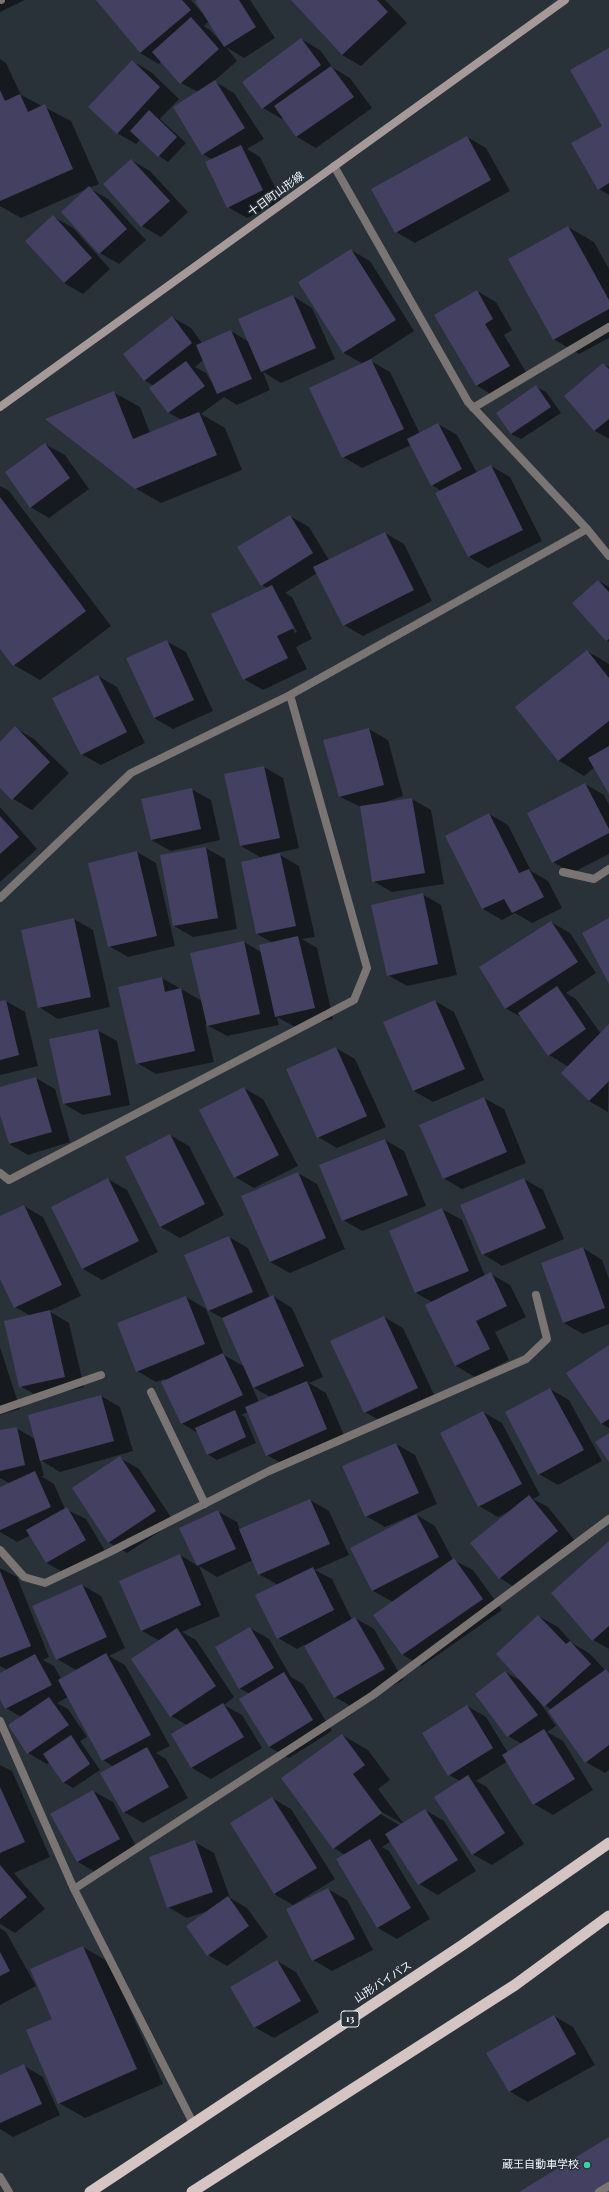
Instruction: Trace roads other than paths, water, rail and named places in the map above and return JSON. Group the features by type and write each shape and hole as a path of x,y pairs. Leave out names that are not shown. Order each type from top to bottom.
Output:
{"highway":[{"name":"山形バイパス","path":"90,2192 464,1944 609,1843"},
{"path":"192,2192 515,1985 609,1916"}],"main road":[{"name":"十日町山形線","path":"0,407 565,0"}],"street":[{"path":"334,166 473,408 587,530 609,556"},
{"path":"473,408 609,327"},
{"path":"0,898 131,773 290,695 587,530"},
{"path":"0,1174 9,1180 354,1000 367,968 290,695"},
{"path":"563,872 594,879 609,869"},
{"path":"0,1550 24,1577 45,1583 108,1554 269,1471 526,1359 548,1339 536,1295"},
{"path":"0,1410 101,1375"},
{"path":"151,1392 205,1504"},
{"path":"74,1889 373,1695 609,1520"},
{"path":"0,1721 74,1889 193,2123"},
{"path":"0,2177 9,2192"},
{"path":"598,2192 609,2186"}],"place":[{"name":"蔵王自動車学校","path":"587,2165"}]}
